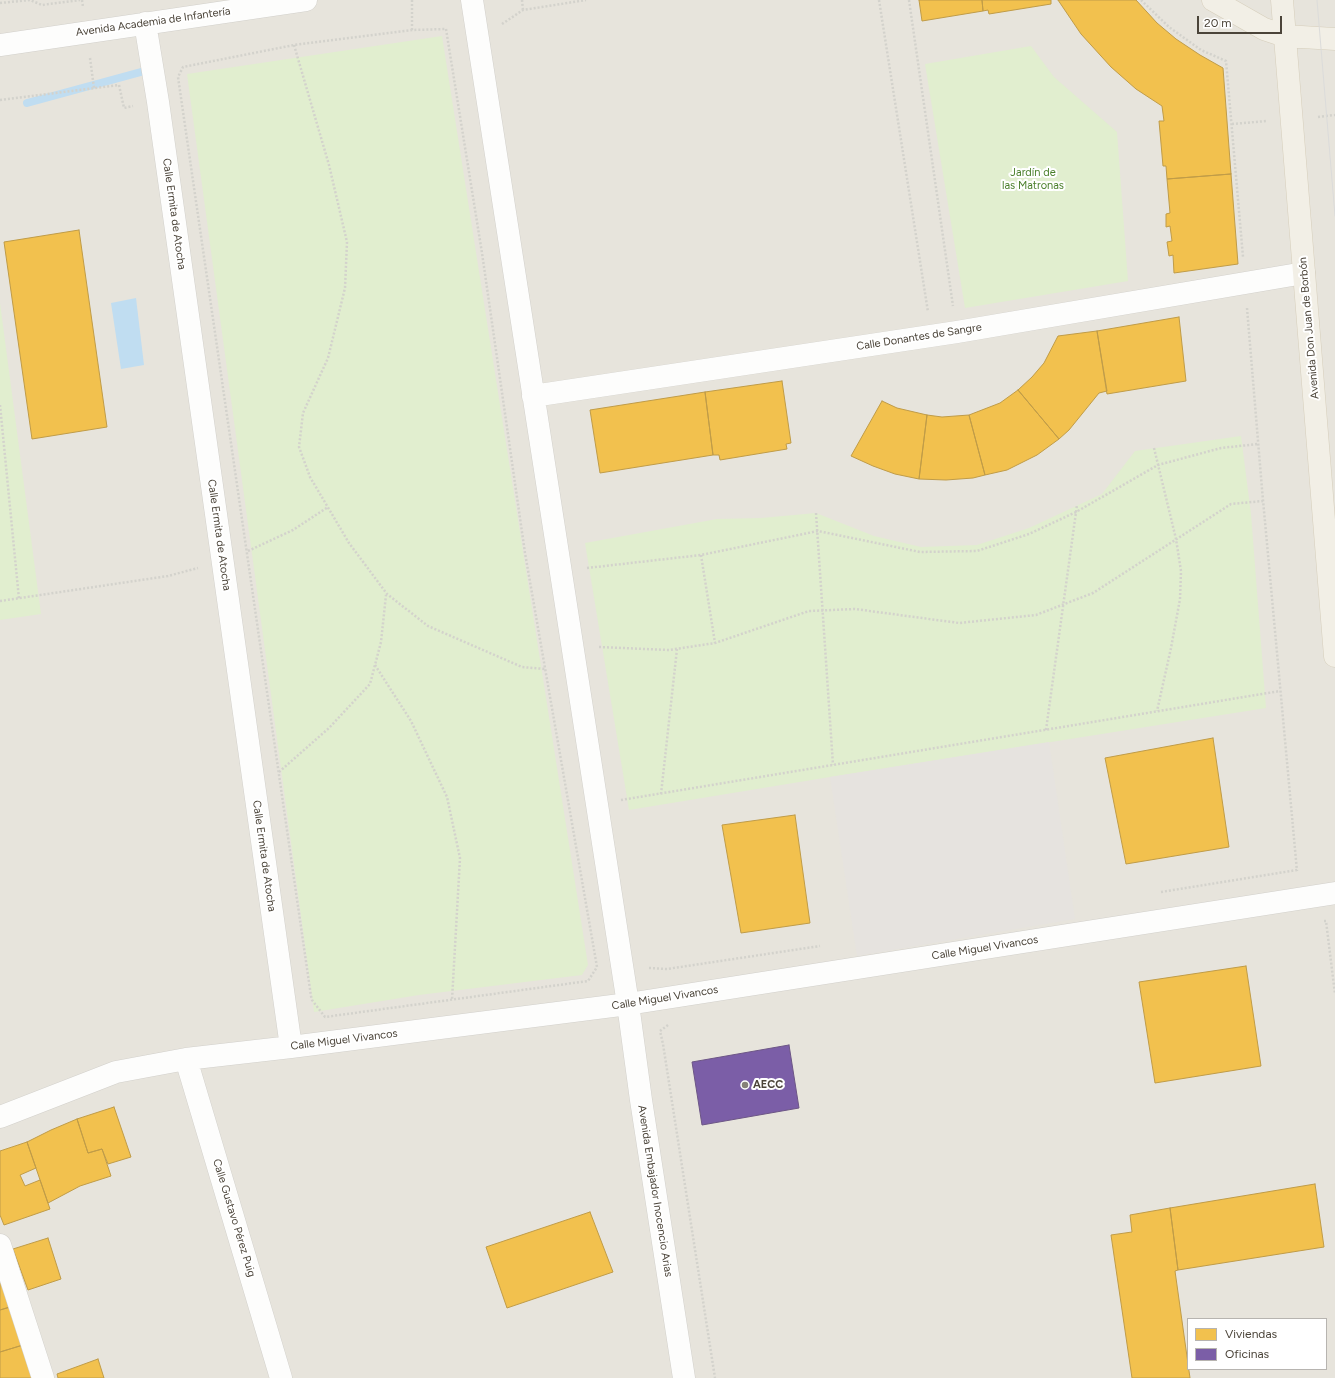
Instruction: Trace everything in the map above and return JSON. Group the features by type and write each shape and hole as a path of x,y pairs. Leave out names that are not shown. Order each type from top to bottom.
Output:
{"main road":[{"path":"1213,0 1264,29 1285,36 1335,39"},
{"name":"Avenida Don Juan de Borbón","path":"1282,0 1335,656"}],"street":[{"name":"Avenida Academia de Infantería","path":"0,44 306,0"},
{"name":"Avenida Embajador Inocencio Arias","path":"472,0 628,1004 641,1100 684,1378"},
{"name":"Calle Ermita de Atocha","path":"145,23 158,102 291,1047"},
{"name":"Calle Donantes de Sangre","path":"533,396 932,336 1304,273"},
{"name":"Calle Miguel Vivancos","path":"0,1117 116,1072 186,1059 628,1004 1335,893"},
{"name":"Calle Gustavo Pérez Puig","path":"186,1059 281,1378"},
{"path":"0,1245 43,1378"}],"path":[{"path":"0,3 30,0 42,5 80,0"},
{"path":"412,0 412,30"},
{"path":"522,0 522,10"},
{"path":"500,25 522,10 586,0"},
{"path":"879,0 932,336"},
{"path":"909,0 957,332"},
{"path":"1141,0 1169,27 1200,50 1226,61 1280,691 1301,899"},
{"path":"446,29 483,260 526,553 597,967 588,981 325,1017 312,1000 178,77 183,67 294,45 412,30 446,29"},
{"path":"294,45 329,166 347,242 345,288 328,358 303,413 299,447 310,477 349,543 386,594 428,626 522,667 545,669"},
{"path":"0,100 119,84 124,108 158,102"},
{"path":"0,405 19,599"},
{"path":"582,568 701,555 818,531 920,552 977,551 1029,534 1076,512 1158,465 1221,448 1258,444"},
{"path":"1154,448 1176,539 1181,571 1180,599 1172,648 1157,711"},
{"path":"595,647 669,650 716,643 809,611 855,609 959,623 1036,615 1093,592 1231,504 1263,501"},
{"path":"1046,730 1077,505"},
{"path":"0,602 168,576 222,561 293,530 328,507"},
{"path":"816,513 833,765"},
{"path":"701,555 716,643"},
{"path":"278,772 329,728 370,684 381,642 386,594"},
{"path":"662,794 677,649"},
{"path":"375,665 411,721 447,797 460,858 452,1000"},
{"path":"620,795 621,800 662,794 1280,691"},
{"path":"1158,892 1297,870"},
{"path":"1319,922 1326,921 1335,994"},
{"path":"647,960 649,968 667,969 823,945"},
{"path":"670,1024 660,1031 715,1378"}],"shaded area":[{"path":"0,0 1335,0 1335,1378 0,1378"},
{"path":"1049,742 1075,919 857,956 830,777"}],"green space":[{"path":"442,36 588,965 582,975 419,995 314,1012 187,74"},
{"name":"Jardín de las Matronas","path":"1031,46 1054,77 1117,132 1128,281 965,308 925,64"},
{"path":"0,303 41,614 0,620"},
{"path":"1241,436 1251,514 1266,708 629,810 585,543 717,519 761,518 816,513 874,536 921,547 977,545 1029,528 1102,494 1135,451"}],"water":[{"path":"136,298 144,365 121,369 111,303"}],"building: Viviendas":[{"path":"919,0 982,0 983,11 922,21"},
{"path":"982,0 1051,0 1051,4 989,14 988,10 983,11"},
{"path":"1058,0 1136,0 1157,23 1176,39 1223,68 1231,174 1167,179 1166,166 1163,166 1159,121 1164,121 1162,106 1136,89 1111,67 1081,34"},
{"path":"1231,174 1238,264 1174,273 1173,255 1169,256 1167,242 1172,241 1170,226 1166,227 1166,214 1170,213 1167,179"},
{"path":"79,230 107,427 32,439 4,242"},
{"path":"1179,317 1186,381 1107,394 1097,331"},
{"path":"1097,331 1107,391 1099,393 1069,430 1059,439 1018,390 1044,363 1058,336"},
{"path":"782,381 791,443 786,444 787,449 720,460 719,455 713,455 705,392"},
{"path":"1018,390 1059,439 1037,455 1007,470 985,475 969,415 1000,403"},
{"path":"705,392 713,455 600,473 590,410"},
{"path":"882,401 897,408 927,415 919,479 895,474 851,456"},
{"path":"927,415 942,417 969,415 985,475 973,478 946,480 919,479"},
{"path":"1213,738 1229,847 1126,864 1105,758"},
{"path":"795,815 810,923 741,933 722,825"},
{"path":"1246,966 1261,1066 1155,1083 1139,982"},
{"path":"114,1107 131,1157 108,1164 102,1149 88,1153 77,1119"},
{"path":"77,1119 88,1153 102,1149 111,1176 80,1186 48,1203 27,1142"},
{"path":"27,1142 36,1168 20,1175 25,1186 40,1180 50,1209 4,1225 0,1215 0,1151"},
{"path":"1315,1184 1324,1247 1178,1270 1170,1208"},
{"path":"1170,1208 1178,1270 1175,1271 1187,1357 1187,1370 1189,1370 1190,1378 1132,1378 1111,1235 1132,1232 1130,1215"},
{"path":"590,1212 613,1272 507,1308 486,1247"},
{"path":"48,1238 61,1279 28,1290 13,1249"},
{"path":"0,1275 10,1307 0,1310"},
{"path":"10,1307 23,1345 0,1352 0,1310"},
{"path":"23,1345 33,1378 0,1378 0,1352"},
{"path":"98,1359 104,1378 58,1378 57,1374"}],"building: Oficinas":[{"name":"AECC","path":"789,1045 799,1108 702,1125 692,1062"}],"waterway":[{"path":"27,103 152,69"}],"tram line":[{"path":"1317,0 1335,216"}],"place":[{"name":"AECC","path":"745,1085"}]}
